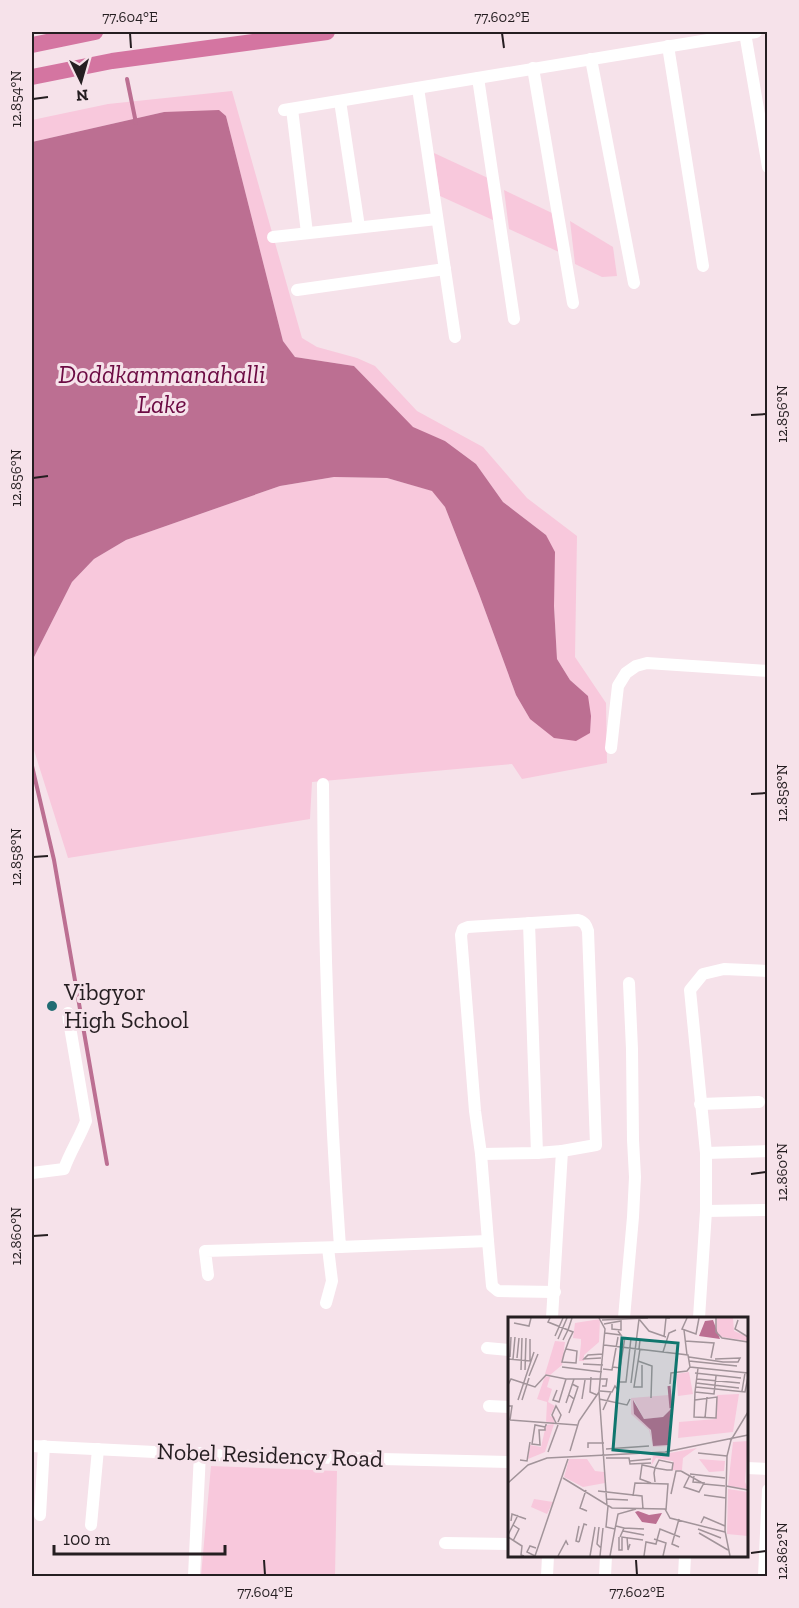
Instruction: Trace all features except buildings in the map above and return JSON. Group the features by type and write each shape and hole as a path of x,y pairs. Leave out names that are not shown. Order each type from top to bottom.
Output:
{"highway":[{"path":"32,45 95,32"},
{"path":"32,77 112,61 327,32"}],"street":[{"path":"308,233 288,110 750,32 768,167"},
{"path":"668,46 703,266"},
{"path":"591,59 634,283"},
{"path":"533,68 573,303"},
{"path":"478,78 514,319"},
{"path":"418,88 455,337"},
{"path":"340,101 359,227"},
{"path":"273,237 437,219"},
{"path":"297,290 445,269"},
{"path":"611,748 618,686 626,673 636,666 647,663 768,671"},
{"path":"323,784 323,878 333,1139 334,1248 332,1281 326,1304"},
{"path":"481,1154 537,1153 596,1145 588,931 583,922 578,920 468,927 463,929 461,935 492,1286 498,1291 555,1292"},
{"path":"529,923 537,1153"},
{"path":"699,1317 706,1211 706,1153 690,990 704,974 724,969 768,971"},
{"path":"624,1317 635,1178 628,983"},
{"path":"32,1173 63,1169 86,1121 68,1013"},
{"path":"700,1104 759,1102"},
{"path":"552,1317 562,1151"},
{"path":"706,1153 768,1151"},
{"path":"706,1211 766,1210"},
{"path":"208,1275 205,1251 488,1241"},
{"path":"487,1348 508,1350"},
{"path":"489,1406 508,1407"},
{"path":"38,1446 40,1515"},
{"name":"Nobel Residency Road","path":"38,1446 200,1454 508,1462"},
{"path":"91,1525 98,1449"},
{"path":"194,1576 200,1454"},
{"path":"748,1468 768,1469"},
{"path":"764,1576 768,1490"},
{"path":"446,1543 508,1544"},
{"path":"547,1576 548,1557"},
{"path":"605,1576 606,1557"},
{"path":"684,1576 685,1557"}],"shaded area":[{"path":"232,91 302,338 317,347 357,358 375,366 417,411 483,447 527,498 577,536 575,657 606,703 607,763 522,779 512,764 312,782 310,819 68,858 32,744 32,661 72,582 94,559 126,540 280,486 334,477 387,478 433,491 445,507 516,695 530,719 588,696 570,680 557,659 546,535 503,502 476,464 445,441 413,428 354,366 295,357 283,341 226,116 164,112 32,142 32,120 108,104"},
{"path":"434,153 488,178 495,221 440,196"},
{"path":"504,190 552,213 559,252 509,229"},
{"path":"570,221 613,247 617,276 602,277 575,264"},
{"path":"211,1466 337,1471 335,1576 201,1576"}],"water":[{"name":"Doddkammanahalli Lake","path":"219,110 226,116 283,341 295,357 354,366 413,427 445,441 476,464 503,502 546,535 555,552 554,606 557,659 570,680 588,696 591,716 590,733 576,741 554,738 530,719 516,695 445,507 432,491 387,478 334,477 280,486 126,540 94,559 72,582 32,661 32,142 164,112"}],"waterway":[{"path":"127,79 136,123"},
{"path":"32,766 54,860 107,1164"}],"place":[{"name":"Vibgyor High School","path":"52,1006"}]}
